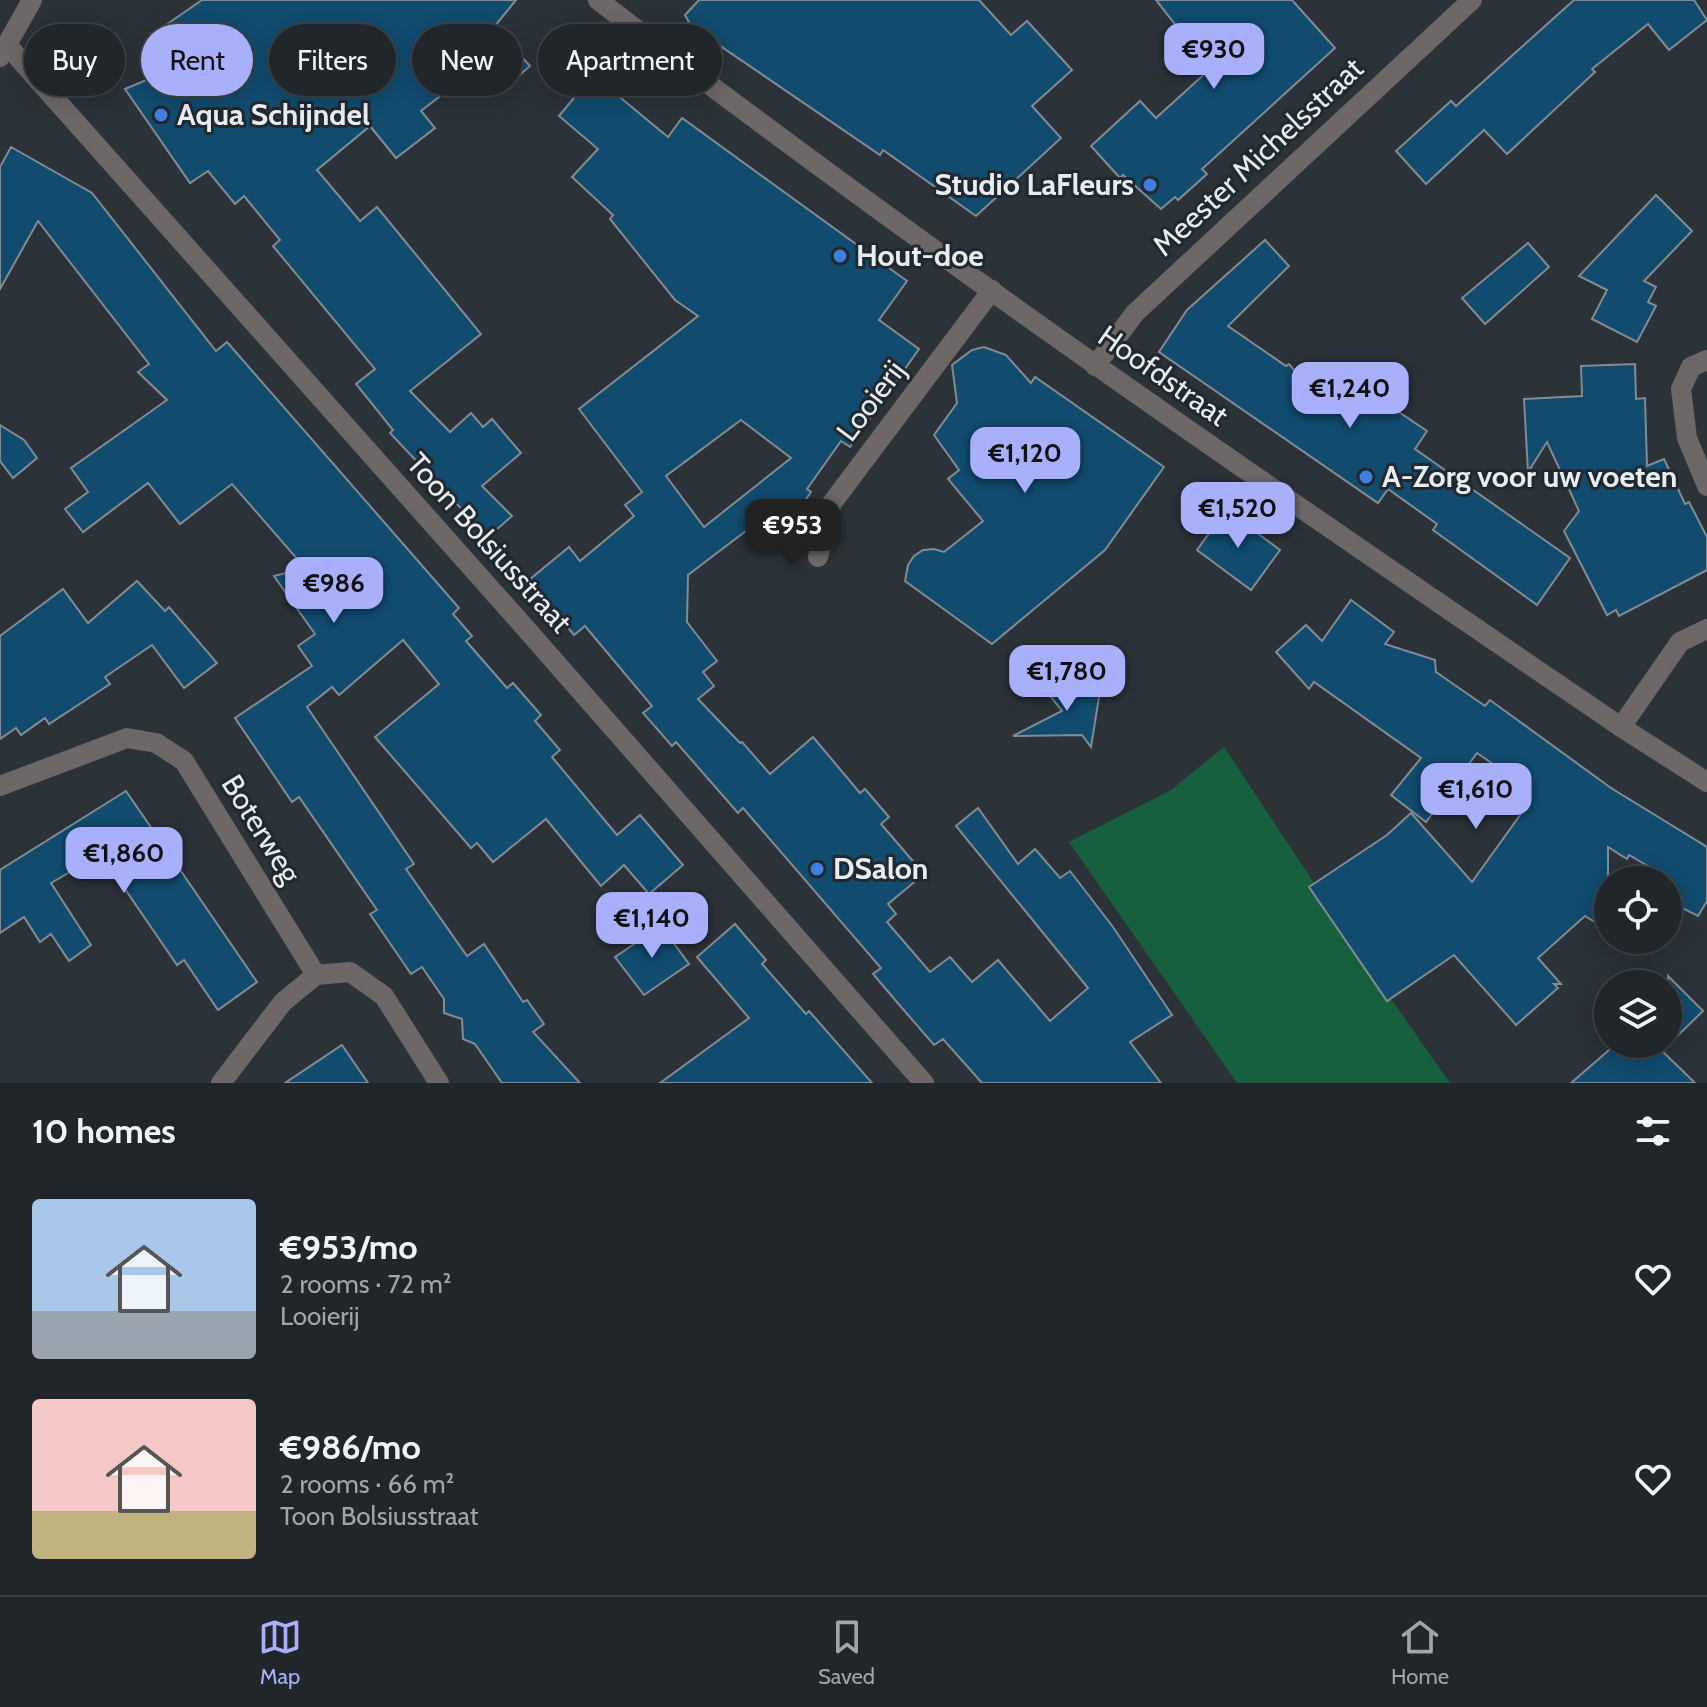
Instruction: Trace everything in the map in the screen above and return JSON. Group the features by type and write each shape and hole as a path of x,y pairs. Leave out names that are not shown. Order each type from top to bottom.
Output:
{"street":[{"path":"4,51 32,0"},
{"name":"Hoofdstraat","path":"598,0 814,164 1095,366 1621,727 1707,782"},
{"name":"Meester Michelsstraat","path":"1095,366 1135,313 1472,0"},
{"name":"Toon Bolsiusstraat","path":"4,51 538,643 924,1083"},
{"name":"Looierij","path":"818,557 832,503 992,290"},
{"path":"1707,360 1691,367 1681,389 1687,438 1707,486"},
{"path":"1621,727 1680,642 1707,629"},
{"name":"Boterweg","path":"0,786 127,738 156,743 184,761 316,975"},
{"path":"221,1083 283,1002 316,975 350,972 384,996 439,1083"}],"green space":[{"path":"1224,747 1450,1083 1237,1083 1069,842 1171,790"}],"building":[{"path":"202,0 516,0 496,24 412,24 412,96 440,96 421,111 435,128 396,158 370,126 317,170 360,221 377,207 481,334 410,391 450,432 471,413 483,427 492,419 521,453 482,486 512,516 488,537 390,433 393,430 356,384 375,369 273,246 280,240 244,196 235,204 208,171 190,183 125,89 141,82 141,96 253,96 253,24 167,24"},
{"path":"699,0 979,0 1011,35 1027,21 1072,70 1032,106 1061,138 976,216 883,150 880,155 722,47 722,24 690,24 685,15"},
{"path":"1156,0 1292,0 1335,48 1202,169 1207,174 1178,200 1175,197 1161,209 1123,175 1120,178 1091,146 1140,101 1156,118 1210,69"},
{"path":"1574,0 1694,0 1707,20 1669,50 1648,24 1592,69 1595,72 1507,154 1484,130 1426,184 1396,151 1451,101 1456,106"},
{"path":"522,57 530,66 522,73"},
{"path":"576,96 618,96 668,137 682,118 907,281 879,320 919,349 850,447 841,441 807,489 811,492 780,536 759,521 688,575 687,622 717,661 703,672 714,686 698,699 770,774 813,737 860,793 865,789 889,817 881,824 924,874 888,904 896,914 887,922 930,972 950,957 972,982 998,960 1050,1021 1088,988 956,826 978,808 1018,864 1035,849 1060,878 1070,871 1113,927 1172,1015 1130,1042 1161,1083 982,1083 943,1039 934,1045 873,974 881,968 743,808 738,813 676,742 672,746 643,713 652,706 585,626 574,635 529,580 569,547 580,561 634,516 625,505 642,492 579,409 698,316 675,300 610,219 613,215 572,177 598,149 559,116","holes":["741,420 791,458 704,527 666,476"]},
{"path":"11,147 92,193 216,351 227,342 459,608 453,614 472,636 466,641 507,688 513,683 541,715 535,721 560,750 552,757 617,835 640,815 683,865 649,894 624,865 601,886 546,819 493,862 477,843 471,848 375,737 439,684 403,640 339,695 332,687 307,707 414,864 406,869 467,956 484,944 523,1002 527,1000 544,1024 533,1032 580,1083 502,1083 475,1044 463,1039 462,1019 444,1013 444,999 422,967 411,974 370,914 377,910 299,797 292,802 235,718 312,666 298,646 315,634 274,576 305,568 232,484 180,524 148,483 83,532 65,509 88,492 71,468 167,400 138,372 149,364 38,221 0,289 0,167"},
{"path":"1656,195 1692,231 1644,281 1656,287 1648,302 1656,306 1637,342 1592,319 1607,290 1579,276"},
{"path":"1265,240 1289,266 1228,326 1286,366 1289,364 1305,383 1312,377 1320,386 1338,371 1427,431 1415,449 1570,558 1537,605 1433,530 1437,524 1388,489 1378,503 1159,352 1187,310"},
{"path":"1528,243 1549,267 1485,324 1462,298"},
{"path":"984,347 1006,355 1031,383 1035,377 1164,467 1105,550 992,644 905,581 908,565 914,556 923,550 944,552 983,521 948,479 959,470 934,435 957,403 952,365 972,350"},
{"path":"1635,364 1636,399 1645,398 1647,466 1664,459 1685,504 1689,502 1707,537 1707,570 1619,616 1616,610 1607,615 1564,531 1579,511 1547,442 1528,472 1524,399 1582,396 1581,366"},
{"path":"0,425 24,440 37,458 13,478 0,461"},
{"path":"1226,510 1280,550 1251,590 1197,550"},
{"path":"137,581 165,611 169,607 217,663 184,688 152,645 105,677 110,684 49,724 45,718 21,735 16,728 0,739 0,636 63,589 88,623"},
{"path":"1351,600 1394,632 1385,644 1435,660 1436,672 1485,706 1490,700 1611,788 1707,847 1707,901 1698,916 1682,908 1682,866 1648,866 1629,855 1627,859 1608,847 1608,866 1594,866 1594,921 1585,916 1538,958 1561,984 1554,984 1558,988 1516,1025 1454,955 1387,1001 1309,887 1387,835 1411,813 1472,882 1523,811 1515,806 1528,788 1477,753 1426,822 1391,795 1421,758 1314,682 1309,689 1276,652 1306,625 1322,641"},
{"path":"1033,674 1090,696 1100,691 1091,747 1082,735 1013,736 1062,711"},
{"path":"126,791 257,982 218,1010 184,960 177,965 101,854 51,883 91,945 69,961 51,934 40,942 24,917 0,933 0,870"},
{"path":"735,924 766,960 762,964 806,1014 809,1011 872,1083 660,1083 749,1018 697,957"},
{"path":"661,926 689,964 644,995 615,957"},
{"path":"1682,990 1703,1011 1682,1031"},
{"path":"342,1045 368,1083 285,1083"},
{"path":"1600,1058 1669,1058 1695,1083 1571,1083"}],"place":[{"name":"Aqua Schijndel","path":"161,115"},
{"name":"Studio LaFleurs","path":"1150,185"},
{"name":"Hout-doe","path":"840,256"},
{"name":"A-Zorg voor uw voeten","path":"1366,477"},
{"name":"DSalon","path":"817,869"}]}
